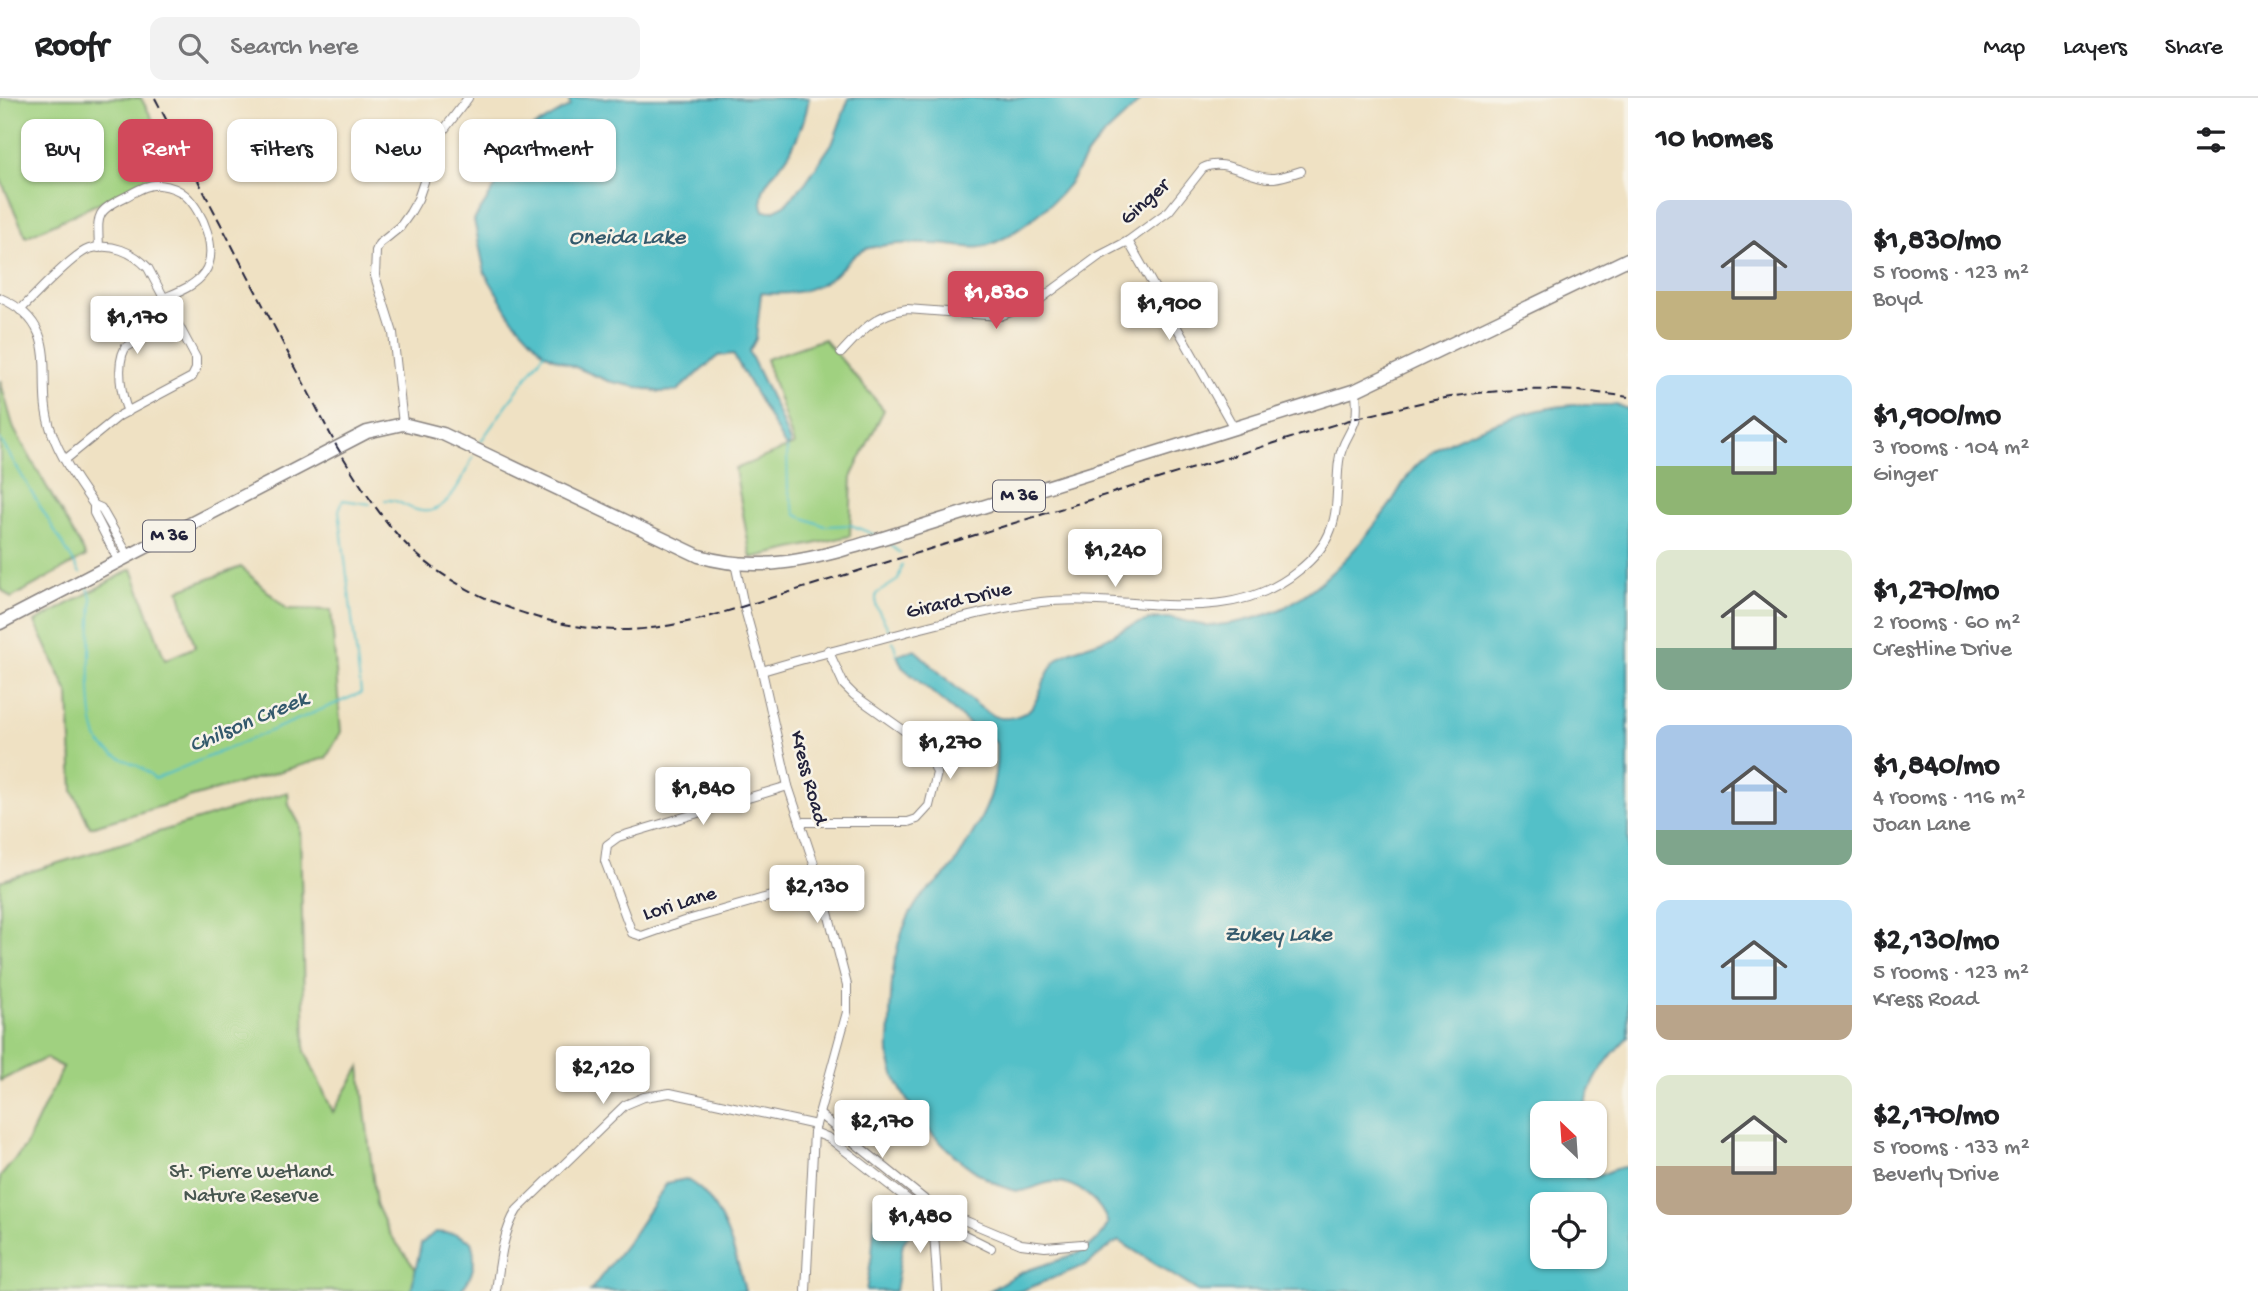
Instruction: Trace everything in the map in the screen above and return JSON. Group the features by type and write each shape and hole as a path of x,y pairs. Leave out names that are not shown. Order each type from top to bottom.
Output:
{"main road":[{"name":"M 36","path":"1,621 367,432 403,424 443,433 682,549 711,559 756,565 824,556 1356,390 1628,259"}],"street":[{"path":"403,424 393,333 375,276 376,251 379,244 400,227 410,213 418,199 440,135 468,98"},
{"name":"Ginger","path":"1234,428 1128,242 1169,211 1209,164 1274,178 1301,171"},
{"path":"99,248 97,219 104,208 153,184 174,189 186,196 208,234 212,256 204,274 195,282 164,298"},
{"path":"841,353 867,325 895,310 988,316 1015,312 1048,294 1099,256 1128,242"},
{"path":"20,310 82,253 99,248 118,249 140,259 148,268 195,358 194,373 110,423 66,459"},
{"path":"0,298 20,310 42,340 49,424 77,482 94,505 94,513 124,559"},
{"path":"128,412 122,399 121,358 125,348 175,319"},
{"name":"Girard Drive","path":"762,671 828,650 1040,602 1074,600 1183,605 1224,603 1252,597 1271,589 1307,564 1324,544 1332,528 1342,443 1356,418 1356,390"},
{"name":"Kress Road","path":"735,563 788,786 820,882 847,985 847,1013 815,1129 806,1291"},
{"path":"800,822 908,822 917,819 929,806 937,773 923,744 844,685 828,650"},
{"name":"Lori Lane","path":"788,786 618,837 607,845 605,861 632,933 642,936 684,921 820,882"},
{"path":"496,1291 505,1235 517,1210 625,1105 644,1097 670,1093 815,1129 933,1219 991,1248"},
{"path":"820,1114 934,1208 1021,1244 1045,1247 1082,1244"},
{"path":"933,1219 938,1291"}],"green space":[{"path":"0,98 141,98 152,119 118,119 118,182 144,182 26,237 0,178"},
{"path":"824,339 884,410 852,475 850,536 751,558 735,469 794,445 766,359"},
{"path":"0,380 14,429 86,556 11,598 0,588"},
{"path":"241,567 287,609 331,610 341,732 326,758 90,827 73,791 69,695 35,622 132,569 165,660 195,647 179,590"},
{"name":"St. Pierre Wetland Nature Reserve","path":"288,792 289,805 300,825 305,1051 333,1112 360,1067 376,1204 390,1234 420,1275 418,1291 0,1291 0,1177 25,1147 63,1067 46,1058 0,1081 0,881"}],"water":[{"name":"Oneida Lake","path":"569,98 809,98 794,144 762,193 764,211 773,211 785,205 805,183 833,142 849,98 1142,98 1093,147 1060,194 1027,223 1003,239 977,248 909,244 869,248 849,260 832,277 816,287 780,294 761,293 756,339 749,352 790,443 787,449 733,354 718,356 677,391 660,392 608,381 544,353 511,317 485,273 474,220 499,182 616,182 616,119 548,119 570,106"},
{"name":"Zukey Lake","path":"1572,405 1616,405 1628,409 1628,1037 1600,1072 1586,1101 1530,1101 1530,1178 1607,1178 1607,1172 1628,1167 1628,1291 1198,1291 1119,1241 1088,1264 1021,1291 989,1291 1023,1272 1082,1251 1101,1235 1108,1224 1094,1201 1071,1185 1053,1182 1017,1191 999,1185 971,1168 957,1158 923,1123 905,1097 895,1076 889,1049 891,991 902,931 916,904 953,867 975,830 994,784 996,758 996,743 980,733 902,667 897,655 915,650 955,687 989,713 1001,718 1017,716 1031,708 1049,672 1063,655 1106,639 1132,625 1164,618 1203,625 1234,623 1257,618 1285,607 1328,576 1354,550 1387,509 1413,470 1430,454 1468,434 1535,411"},
{"path":"686,1179 702,1191 718,1214 734,1253 745,1291 590,1291 630,1239 667,1183"},
{"path":"882,1195 914,1218 913,1230 903,1243 895,1291 866,1291 876,1199"},
{"path":"435,1232 456,1234 471,1241 473,1268 460,1291 411,1291 421,1244"}],"waterway":[{"name":"Chilson Creek","path":"481,441 544,353"},
{"name":"Chilson Creek","path":"0,439 80,573"},
{"path":"787,449 788,489 796,515 825,526 851,525 875,535"},
{"name":"Chilson Creek","path":"385,500 417,510 437,508 452,495 473,457"},
{"name":"Chilson Creek","path":"86,583 92,599 90,697 96,733 107,750 143,769 155,779 361,693 339,510 343,500 370,504"},
{"path":"889,544 900,553"},
{"path":"891,634 876,606 876,594 898,580 902,565"},
{"path":"893,641 897,655"}],"railway":[{"path":"155,98 337,447 383,517 401,539 448,578 505,607 568,625 628,630 702,619 1356,418 1419,403 1510,390 1581,391 1628,397"}]}
